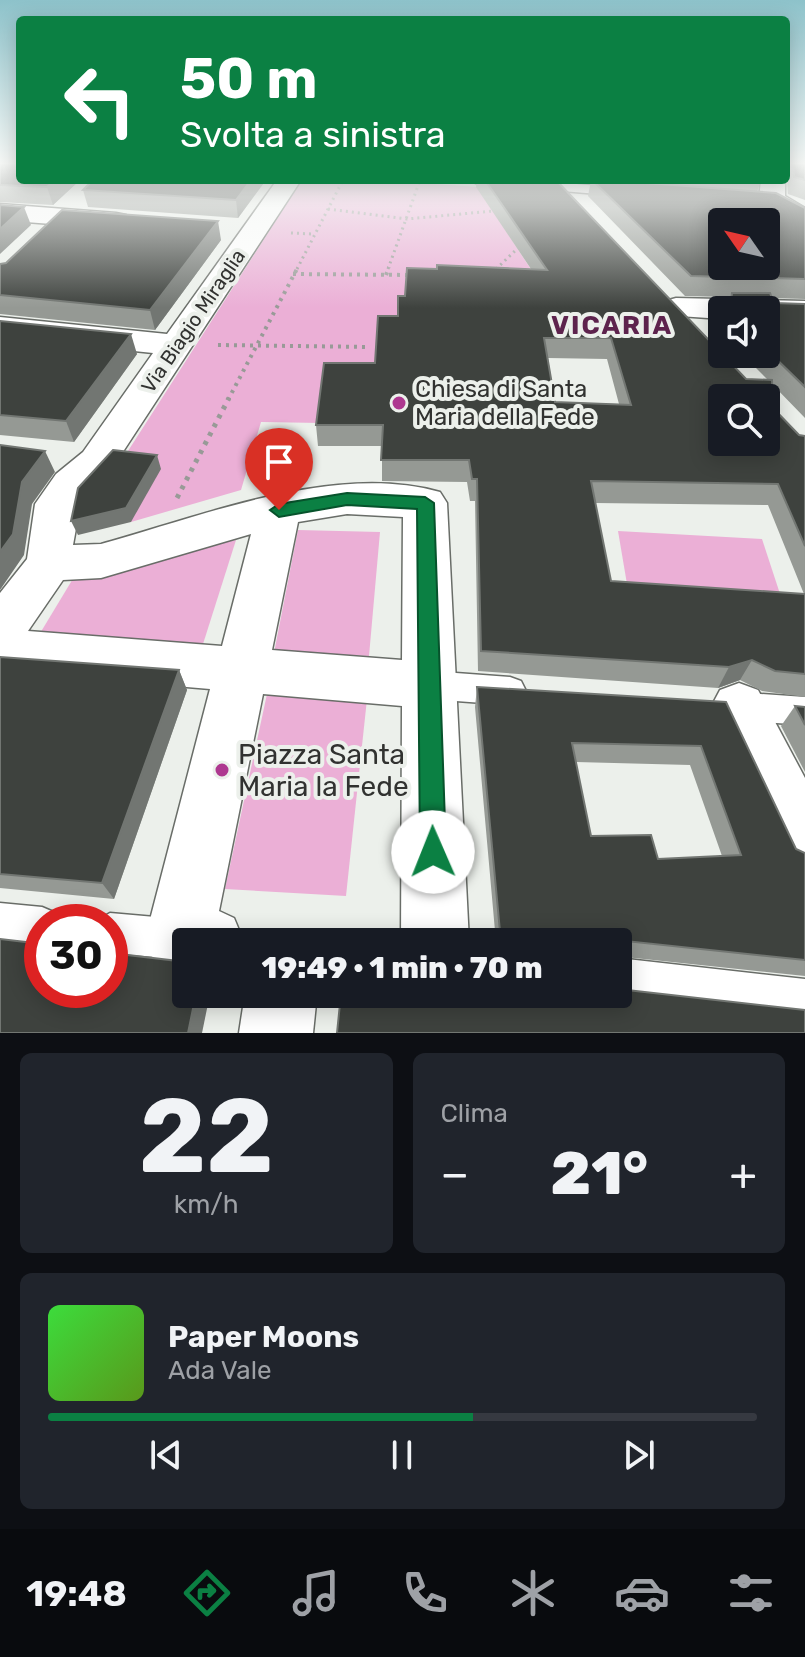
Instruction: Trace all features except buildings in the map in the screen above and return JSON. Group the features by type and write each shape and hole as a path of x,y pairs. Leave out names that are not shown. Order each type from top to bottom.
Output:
{"street":[{"path":"32,243 65,211"},
{"name":"Via Biagio Miraglia","path":"50,563 51,516 69,482 97,461 268,211"},
{"path":"583,211 591,219"},
{"path":"0,212 148,223"},
{"path":"223,229 254,231"},
{"path":"707,342 665,297 805,311"},
{"path":"0,327 177,345"},
{"path":"45,455 97,461"},
{"path":"0,630 50,563 101,561 279,510 347,499 425,503 435,928"},
{"path":"197,928 242,670 279,510"},
{"path":"0,650 429,685"},
{"path":"723,706 805,843"},
{"path":"276,1033 279,1008"}],"lane":[{"path":"429,685 538,693"},
{"path":"723,706 805,711"},
{"path":"0,923 24,925"},
{"path":"128,935 172,939"},
{"path":"632,981 805,1000"}],"path":[{"path":"154,546 326,211"},
{"path":"345,211 407,219 491,211"},
{"path":"386,275 410,211"},
{"path":"488,276 518,248"},
{"path":"293,274 416,275"},
{"path":"177,345 370,347"}],"shaded area":[{"path":"282,211 493,211 536,277 405,316 376,383 321,423 261,422 241,490 131,522 119,465"},
{"path":"298,530 380,532 369,656 274,653"},
{"path":"618,531 762,539 782,600 628,590"},
{"path":"236,540 203,644 39,635 74,577"},
{"path":"267,694 367,699 346,896 225,889"}],"place":[{"name":"Chiesa di Santa Maria della Fede","path":"399,403"},
{"name":"Piazza Santa Maria la Fede","path":"222,770"}],"district":[{"name":"VICARIA","path":"612,325"}],"route":[{"path":"279,510 347,499 425,503 433,852"}]}
